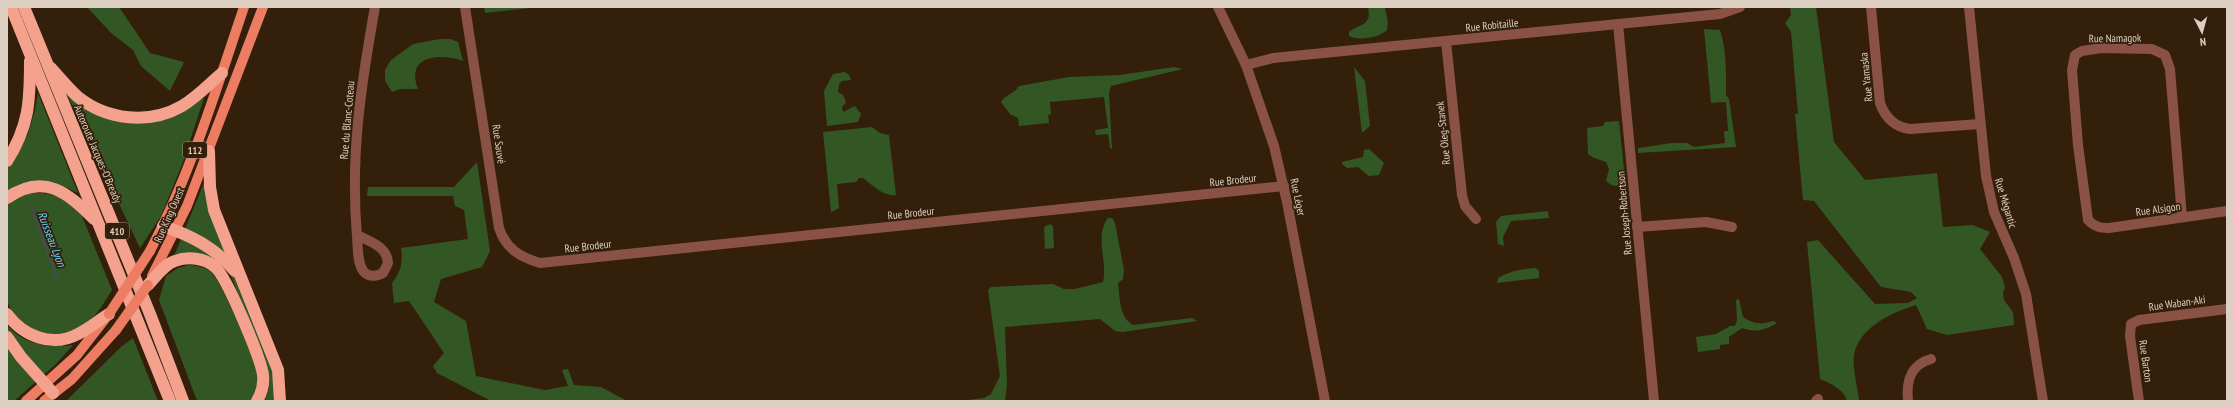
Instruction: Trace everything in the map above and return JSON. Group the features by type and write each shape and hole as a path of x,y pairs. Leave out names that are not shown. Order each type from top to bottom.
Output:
{"highway":[{"name":"410","path":"11,7 170,401"},
{"name":"Autoroute Jacques-O'Bready","path":"24,7 112,220 183,401"},
{"path":"7,161 19,141 28,117 30,98 30,54"},
{"path":"46,63 72,91 85,102 104,111 130,117 151,117 172,111 196,97 222,73"},
{"path":"209,152 210,187 214,210 278,370 280,401"},
{"path":"7,198 29,188 57,190 73,198 98,222"},
{"path":"163,226 193,237 218,253 242,282"},
{"path":"148,285 158,271 172,262 187,258 209,263 224,277 263,373 261,394 257,401"},
{"path":"7,314 13,322 37,338 61,340 78,334 109,314"},
{"path":"7,337 48,393"},
{"path":"168,364 193,401"}],"main road":[{"name":"Rue King Ouest","path":"48,393 92,338 109,314 150,251 163,226 193,158 244,7"},
{"name":"Rue King Ouest","path":"158,271 209,152 263,7"},
{"name":"Rue King Ouest","path":"26,401 48,393 72,379 116,330 148,285"}],"street":[{"name":"Rue du Blanc-Coteau","path":"357,236 355,167 358,116 375,7"},
{"name":"Rue Sauvé","path":"465,7 499,228 510,248 527,259 540,263"},
{"name":"Rue Léger","path":"1218,7 1246,65 1274,146 1284,186 1325,401"},
{"name":"Rue Robitaille","path":"1246,65 1273,58 1720,14 1740,7"},
{"name":"Rue Yamaska","path":"1871,7 1880,103 1888,118 1903,128 1910,129 1980,124"},
{"name":"Rue Mégantic","path":"1969,7 1986,176 1991,202 2026,294 2043,401"},
{"name":"Rue Joseph-Robertson","path":"1618,24 1654,401"},
{"name":"Rue Oleg-Stanek","path":"1446,41 1462,195 1465,206 1476,219"},
{"name":"Rue Namagok","path":"2093,225 2086,213 2072,70 2075,55 2090,48 2152,49 2165,55 2170,69 2182,218"},
{"name":"Rue Brodeur","path":"540,263 1284,186"},
{"name":"Rue Alsigon","path":"2093,225 2100,228 2109,228 2227,211"},
{"path":"1637,227 1706,222 1732,227"},
{"name":"Rue Waban-Aki","path":"2131,324 2139,320 2227,308"},
{"name":"Rue Barton","path":"2131,324 2130,336 2139,401"},
{"path":"1908,401 1906,386 1911,373 1920,364 1931,359"}],"green space":[{"path":"87,7 119,7 150,53 184,62 170,91 141,66 133,50 111,33"},
{"path":"484,7 540,7 485,13"},
{"path":"1368,7 1385,8 1388,23 1387,30 1379,35 1368,38 1353,38 1349,36 1349,32 1367,21 1369,13"},
{"path":"1790,7 1816,7 1834,142 1865,180 1937,173 1943,227 1973,225 1990,232 1980,249 2002,277 2005,287 2003,293 2004,300 2013,312 2014,325 1947,335 1927,329 1916,305 1897,312 1878,322 1863,336 1857,345 1854,355 1854,371 1859,401 1847,401 1846,397 1840,390 1820,379 1807,242 1818,240 1875,304 1908,303 1917,298 1911,292 1881,287 1814,201 1803,200 1795,114 1798,114 1791,32 1785,23 1791,15"},
{"path":"1704,29 1720,30 1726,62 1726,95 1729,99 1736,147 1638,153 1638,148 1672,143 1687,143 1694,147 1725,143 1724,131 1728,131 1726,102 1711,103"},
{"path":"440,39 450,39 458,42 463,61 444,57 427,59 420,63 416,69 415,78 418,89 400,89 392,92 385,81 385,70 391,60 413,44"},
{"path":"1174,67 1183,69 1111,86 1109,93 1112,149 1110,148 1108,134 1096,135 1095,130 1108,128 1104,97 1050,102 1051,114 1048,115 1049,123 1019,126 1018,118 1010,114 1001,102 1019,86 1069,77 1120,75"},
{"path":"1354,67 1365,81 1370,126 1362,133"},
{"path":"845,72 849,75 851,80 842,81 839,84 838,92 843,95 846,102 842,107 843,112 855,106 861,114 858,122 827,126 824,91 833,74"},
{"path":"38,93 78,193 67,188 50,184 35,185 7,191 7,169 28,134"},
{"path":"68,96 102,114 118,120 139,123 204,98 183,162 161,216 140,248"},
{"path":"1619,121 1626,188 1611,185 1606,181 1609,169 1606,162 1594,158 1588,154 1587,128 1603,126 1605,122"},
{"path":"872,127 880,133 889,135 896,195 887,194 874,187 863,178 859,178 856,182 837,184 839,208 831,212 823,132"},
{"path":"1369,149 1384,163 1379,175 1369,176 1358,167 1347,168 1342,164 1342,162 1363,157 1364,150"},
{"path":"477,162 490,251 482,267 441,279 434,302 466,321 476,376 545,390 568,386 562,370 568,369 574,385 601,387 627,401 491,401 437,373 433,366 444,353 409,301 394,303 392,283 401,267 401,248 468,239 464,210 455,206 453,196 367,196 368,187 454,187"},
{"path":"204,183 271,363 276,401 265,401 269,389 268,370 231,276 217,262 174,256"},
{"path":"32,193 54,195 72,205 82,216 112,290 99,310 90,320 79,328 67,332 55,334 43,333 32,329 22,323 7,301 7,205 19,196"},
{"path":"1548,211 1549,218 1511,221 1503,237 1504,246 1498,244 1496,222 1501,216"},
{"path":"1108,218 1112,218 1115,223 1124,270 1123,279 1118,283 1120,301 1121,307 1128,322 1133,325 1192,318 1197,321 1123,332 1115,331 1100,319 1005,327 1007,384 1005,401 959,401 984,398 991,394 1000,376 988,290 991,287 1053,284 1064,289 1075,289 1103,282 1104,266 1102,233"},
{"path":"1050,224 1053,226 1054,248 1045,249 1044,227"},
{"path":"189,265 199,266 212,273 231,308 252,359 258,380 252,401 198,401 196,398 159,300 166,276 178,268"},
{"path":"1536,268 1539,271 1539,278 1497,283 1498,278 1512,272"},
{"path":"1739,299 1743,317 1757,323 1773,321 1777,323 1760,330 1747,330 1742,328 1729,337 1729,344 1720,345 1720,349 1698,352 1696,337 1716,334 1730,326 1735,326 1737,320 1736,300"},
{"path":"7,325 21,337 37,344 55,346 73,345 56,364 14,401 7,401"},
{"path":"133,338 158,401 66,401 121,347"}],"waterway":[{"name":"Ruisseau Lyon","path":"31,206 57,278"}]}
